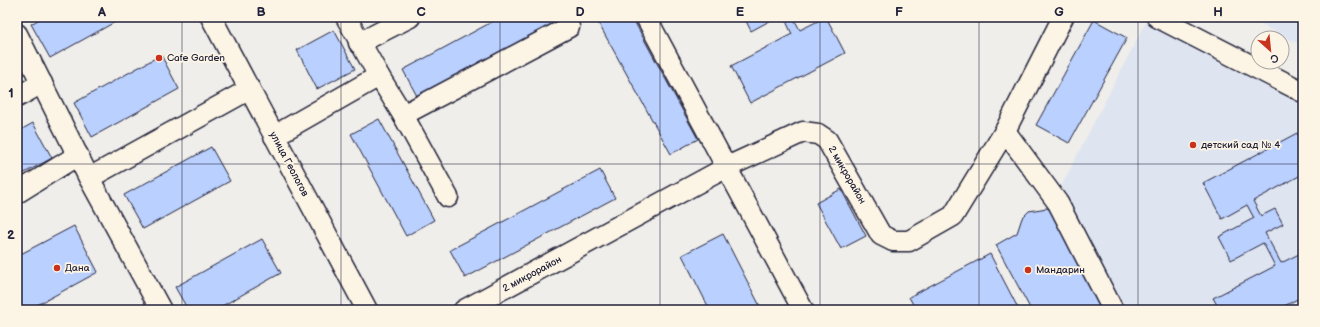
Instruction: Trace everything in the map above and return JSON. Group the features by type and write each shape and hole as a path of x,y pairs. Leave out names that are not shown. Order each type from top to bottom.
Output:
{"street":[{"name":"улица Геологов","path":"211,17 367,310"},
{"path":"346,17 359,43 403,115 448,197"},
{"path":"359,43 410,17"},
{"path":"646,17 803,310"},
{"name":"2 микрорайон","path":"464,310 727,167 803,132 818,134 827,140 882,235 893,242 908,241 953,216 1005,131 1064,17"},
{"path":"1157,17 1303,92"},
{"path":"403,115 569,27"},
{"path":"17,34 89,178 161,310"},
{"path":"274,136 379,76"},
{"path":"17,97 42,83"},
{"path":"89,178 250,90"},
{"path":"1005,131 1058,203 1113,310"},
{"path":"17,193 78,155"}],"shaded area":[{"path":"1246,17 1303,17 1303,46 1290,39 1290,30 1272,30"},
{"name":"детский сад № 4","path":"1148,18 1303,99 1303,310 1124,310 1059,190"}],"building":[{"path":"43,17 124,17 50,58 31,24"},
{"path":"501,17 568,17 418,98 403,70"},
{"path":"595,17 632,17 698,139 671,154"},
{"path":"744,17 777,17 751,31"},
{"path":"784,17 793,17 800,30 826,17 845,53 750,103 731,66 792,34"},
{"path":"1094,20 1127,38 1069,143 1036,125"},
{"path":"334,30 355,69 317,89 297,50"},
{"path":"161,55 179,89 92,137 74,103"},
{"path":"379,119 434,220 406,236 351,134"},
{"path":"33,123 52,158 17,177 17,132"},
{"path":"1297,133 1303,144 1303,174 1253,201 1261,216 1275,209 1283,224 1265,233 1281,263 1303,252 1303,296 1277,310 1220,310 1213,298 1275,266 1263,243 1231,260 1219,237 1254,218 1247,205 1222,219 1203,183"},
{"path":"211,147 230,181 143,229 124,195"},
{"path":"600,170 615,198 465,278 450,250"},
{"path":"841,189 866,236 841,249 816,203"},
{"path":"1047,208 1054,213 1103,304 1092,310 1031,310 996,245 1017,233 1022,218 1029,211"},
{"path":"74,226 98,272 28,310 21,310 17,303 17,256"},
{"path":"723,234 762,310 710,310 682,255"},
{"path":"262,239 281,273 215,310 188,310 175,287"},
{"path":"990,254 1019,310 916,310 909,297"}],"place":[{"name":"Cafe Garden","path":"159,58"},
{"name":"детский сад № 4","path":"1193,145"},
{"name":"Дана","path":"57,268"},
{"name":"Мандарин","path":"1028,270"}]}
